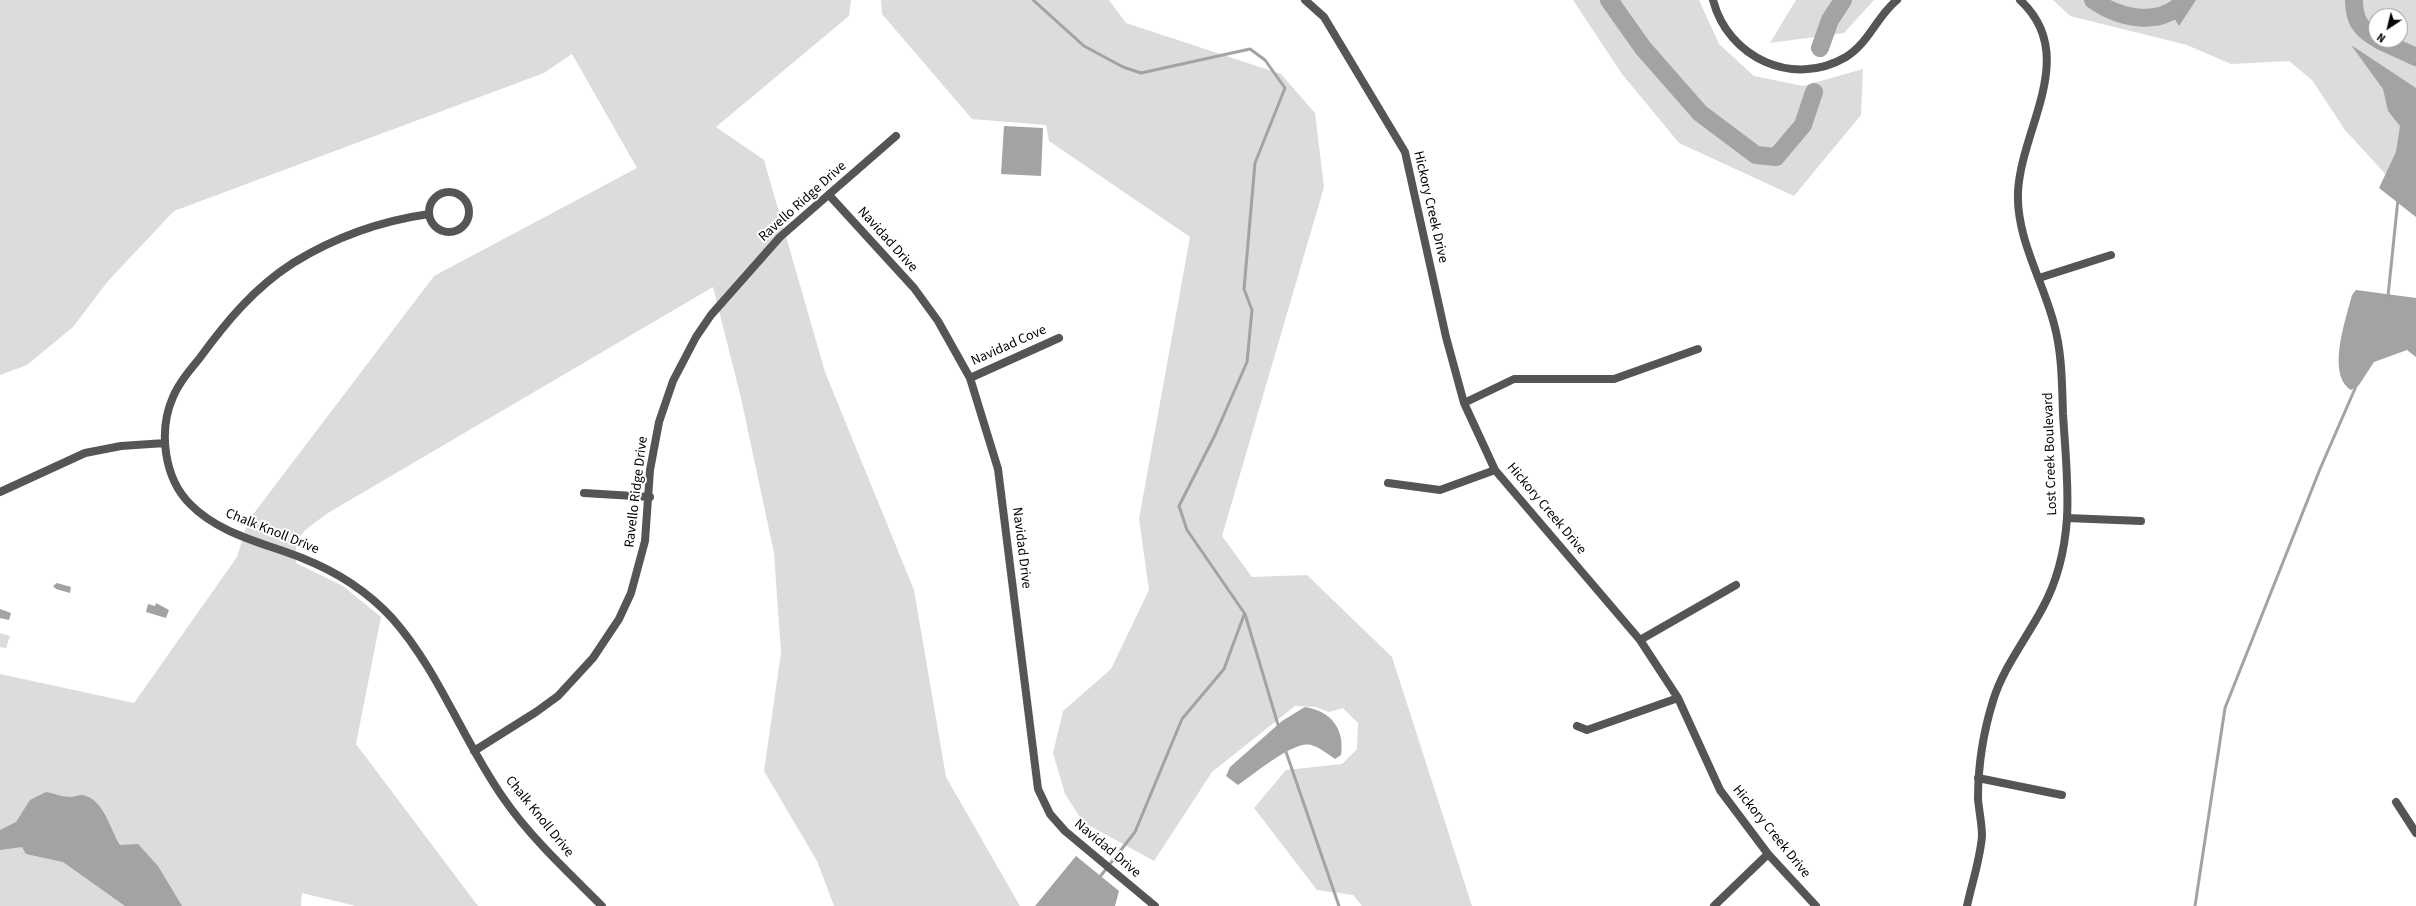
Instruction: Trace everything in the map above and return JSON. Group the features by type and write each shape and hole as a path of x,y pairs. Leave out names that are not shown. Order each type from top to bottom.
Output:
{"street":[{"name":"Hickory Creek Drive","path":"1305,0 1324,17 1405,152 1446,337 1464,403 1494,470 1640,640 1678,698 1720,790 1768,854 1816,906"},
{"path":"1713,0 1724,28 1736,43 1750,54 1765,62 1783,69 1798,70 1830,64 1847,56 1862,44 1890,6 1897,0"},
{"name":"Lost Creek Boulevard","path":"1968,906 1981,848 1982,833 1978,778 1984,734 1994,698 2004,674 2043,607 2054,582 2067,518 2067,477 2060,364 2055,326 2025,240 2018,194 2021,163 2045,88 2048,65 2047,48 2040,25 2020,0"},
{"name":"Ravello Ridge Drive","path":"474,751 536,712 558,696 584,668 607,639 628,600 640,568 650,497 650,470 659,422 673,381 696,337 711,315 780,237 896,136"},
{"path":"449,191 461,195 469,206 470,212 465,224 460,229 447,232 435,226 429,214 432,201 442,192 449,191"},
{"name":"Navidad Drive","path":"829,195 914,288 938,321 970,378 998,469 1038,789 1050,814 1065,831 1154,906"},
{"name":"Chalk Knoll Drive","path":"429,214 396,219 337,240 291,265 264,284 225,324 179,385 168,411 165,443 175,485 188,503 202,515 226,529 303,558 333,572 364,593 388,615 412,641 474,751 504,800 566,870 602,906"},
{"path":"2039,278 2111,255"},
{"name":"Navidad Cove","path":"970,378 1059,338"},
{"path":"1464,403 1514,379 1614,379 1698,349"},
{"path":"0,492 85,453 116,447 165,443"},
{"path":"1388,483 1440,490 1494,470"},
{"path":"584,493 650,497"},
{"path":"2067,518 2141,521"},
{"path":"1640,640 1736,584"},
{"path":"1577,726 1587,730 1678,698"},
{"path":"1978,778 2062,795"},
{"path":"2396,802 2416,833"},
{"path":"1714,906 1768,854"}],"shaded area":[{"path":"0,0 851,0 849,16 716,127 764,160 825,372 914,590 946,777 1020,906 834,906 817,861 764,771 781,653 774,553 741,398 713,287 328,513 307,528 299,538 296,563 343,586 381,617 356,744 478,906 356,906 302,893 301,906 0,906 0,674 134,703 237,557 248,521 434,276 637,168 572,54 544,73 174,211 108,281 73,327 27,365 0,375"},
{"path":"881,0 1109,0 1126,23 1281,74 1315,113 1324,187 1222,536 1252,577 1307,575 1392,657 1472,906 1362,906 1353,895 1317,890 1254,808 1286,770 1342,764 1357,749 1358,723 1343,708 1329,712 1316,707 1295,706 1212,772 1154,861 1083,822 1065,794 1053,753 1063,711 1111,669 1149,590 1139,519 1190,237 1049,141 1046,125 972,119 882,14"},
{"path":"1573,0 1699,0 1719,44 1754,76 1803,86 1863,69 1861,115 1794,196 1679,143 1622,74"},
{"path":"1796,0 1874,0 1844,33 1770,43"},
{"path":"2053,0 2416,0 2416,198 2389,178 2345,130 2312,80 2289,61 2231,64 2187,45 2070,16"},
{"path":"2179,0 2196,0 2179,26 2170,11"},
{"path":"2351,45 2416,88 2416,217 2379,188 2396,152 2400,126 2388,111 2383,89"},
{"path":"1004,126 1043,128 1041,176 1001,174"},
{"path":"2356,290 2416,298 2416,357 2407,350 2374,362 2359,385 2351,390 2344,382 2340,372 2339,359 2342,331 2352,295"},
{"path":"57,583 71,587 70,593 56,589 53,586"},
{"path":"156,603 169,610 166,618 146,612 148,604 155,606"},
{"path":"0,609 11,613 9,620 0,618"},
{"path":"0,633 10,636 6,648 0,647"},
{"path":"1305,707 1322,713 1329,717 1334,723 1341,737 1341,755 1335,759 1317,747 1304,745 1284,753 1274,759 1238,785 1226,776 1230,767 1282,721"},
{"path":"46,792 67,797 82,795 90,797 96,802 106,816 120,845 138,844 158,866 182,906 125,906 63,862 26,854 22,847 0,850 0,830 16,822 30,800"},
{"path":"1076,856 1119,891 1115,906 1035,906"}],"waterway":[{"path":"1033,0 1084,46 1123,67 1141,73 1250,49 1265,60 1285,88 1255,163 1244,289 1252,310 1247,362 1215,435 1179,506 1187,530 1245,614 1279,728"},
{"path":"1609,0 1643,48 1700,113 1756,155 1776,157 1803,125 1814,92"},
{"path":"1820,48 1830,20 1843,0"},
{"path":"2093,0 2115,12 2140,18 2164,14 2175,9 2185,0"},
{"path":"2354,0 2355,13 2359,23 2368,33"},
{"path":"2396,48 2416,57"},
{"path":"2388,296 2398,199"},
{"path":"2195,906 2225,708 2320,469 2357,384"},
{"path":"1099,878 1135,832 1182,719 1224,669 1244,615"},
{"path":"1285,749 1339,906"}]}
